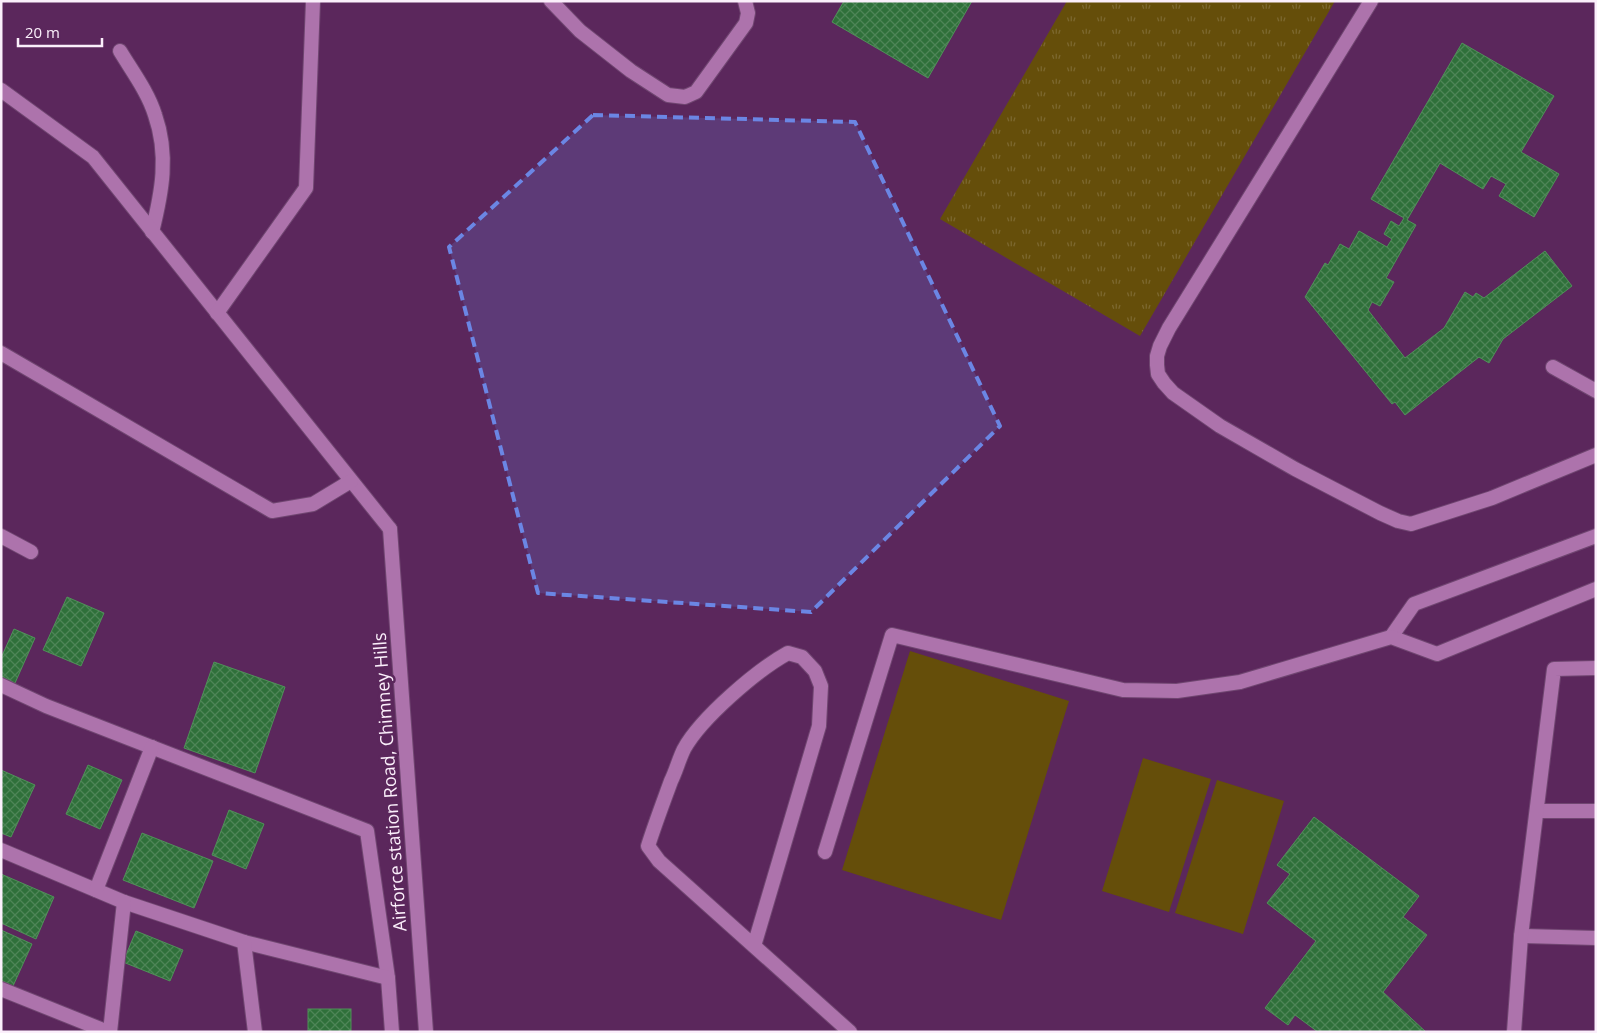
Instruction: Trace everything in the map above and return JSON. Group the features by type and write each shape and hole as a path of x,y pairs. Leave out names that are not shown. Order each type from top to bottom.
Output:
{"street":[{"path":"217,313 306,188 314,1"},
{"path":"552,1 580,31 631,71 668,94 685,97 696,92 746,23 748,13 745,1"},
{"path":"1371,1 1169,328 1157,356 1158,374 1173,393 1220,426 1351,499 1398,521 1411,524 1492,498 1596,455"},
{"path":"120,51 155,113 160,134 163,162 162,192 152,232"},
{"path":"1,90 93,157 351,481 312,504 272,511 1,353"},
{"path":"1553,367 1596,391"},
{"name":"Airforce station Road, Chimney Hills","path":"351,481 390,529 426,1032"},
{"path":"1,536 31,552"},
{"path":"1391,637 1414,604 1596,536"},
{"path":"825,852 892,635 1123,690 1168,691 1240,682 1391,637 1436,654 1596,589"},
{"path":"754,946 819,726 821,686 815,671 802,657 788,654 772,662 729,698 699,728 684,749 654,825 648,846 659,861 850,1032"},
{"path":"1514,1032 1521,936 1538,811 1554,669 1596,668"},
{"path":"1,685 46,706 367,830 388,978 392,1032"},
{"path":"96,890 152,747"},
{"path":"1538,811 1596,810"},
{"path":"1,850 124,902 244,942 388,978"},
{"path":"1,989 109,1032 124,902"},
{"path":"1521,936 1596,938"},
{"path":"244,942 255,1032"}],"highlighted area":[{"path":"593,115 855,122 1000,426 811,612 538,593 449,247"}],"green space":[{"path":"1067,1 1335,1 1140,336 940,219"},
{"path":"910,651 1069,701 1001,920 842,870"},
{"path":"1143,758 1211,779 1169,912 1102,891"},
{"path":"1217,780 1284,801 1243,934 1175,913"}],"building":[{"path":"844,1 972,1 928,78 832,22"},
{"path":"1462,43 1554,96 1521,152 1559,174 1534,217 1499,196 1506,184 1491,176 1483,189 1440,163 1407,220 1416,225 1386,278 1394,282 1380,306 1372,302 1368,310 1405,358 1444,328 1465,292 1473,297 1476,293 1484,298 1545,251 1572,286 1503,339 1489,363 1479,357 1405,415 1395,402 1392,404 1305,297 1325,263 1328,265 1340,244 1349,249 1359,231 1387,247 1392,239 1384,234 1391,221 1399,226 1404,218 1371,199"},
{"path":"67,597 104,613 81,666 43,650"},
{"path":"14,629 35,638 15,683 1,676 1,658"},
{"path":"214,662 285,687 255,773 184,748"},
{"path":"88,765 122,780 100,829 66,814"},
{"path":"1,770 35,785 11,837 1,833"},
{"path":"229,810 264,824 246,869 212,855"},
{"path":"1314,817 1419,896 1403,917 1427,935 1383,992 1426,1032 1318,1032 1295,1015 1288,1025 1265,1008 1316,941 1267,903 1290,874 1277,865"},
{"path":"142,833 213,861 194,908 123,880"},
{"path":"1,874 54,897 36,939 1,923"},
{"path":"1,930 32,944 13,986 1,980"},
{"path":"136,931 183,950 170,981 123,962"},
{"path":"308,1009 351,1009 351,1032 308,1032"}]}
